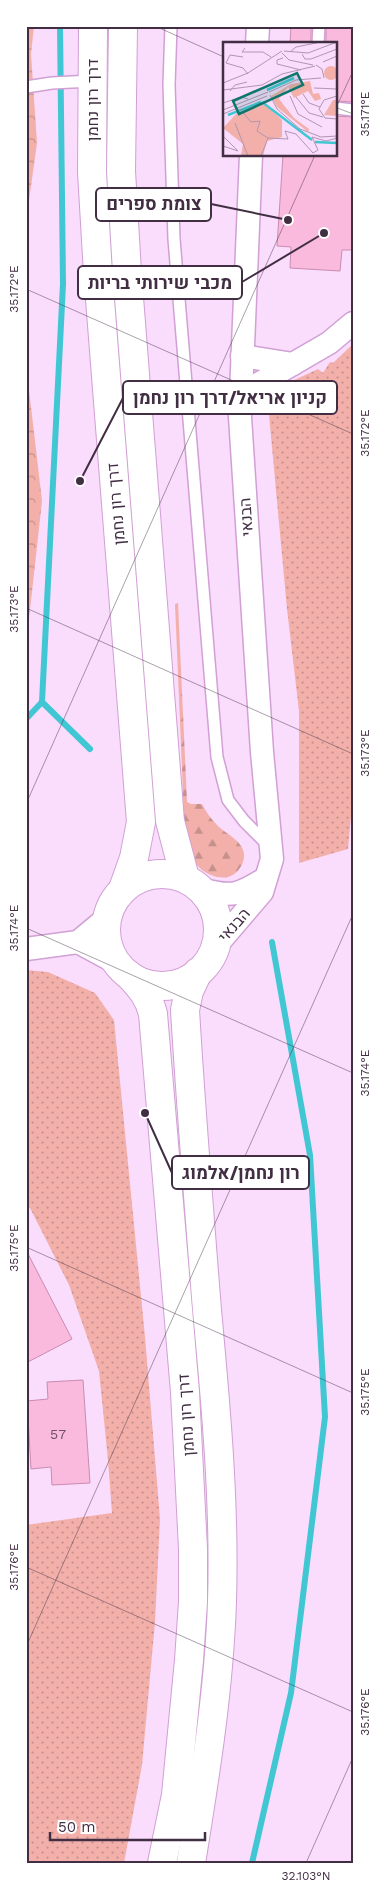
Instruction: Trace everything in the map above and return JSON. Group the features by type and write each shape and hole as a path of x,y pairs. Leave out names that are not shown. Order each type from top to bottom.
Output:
{"main road":[{"name":"דרך רון נחמן","path":"93,26 92,172 98,274 141,822 134,858 123,890"},
{"name":"דרך רון נחמן","path":"123,26 121,171 127,272 170,821 193,884"},
{"path":"152,874 169,874 193,884 210,901 216,916 218,931 215,947 208,961 188,979 164,986 140,981 123,969 110,952 105,937 107,918 112,903 123,890 136,880 152,874"},
{"name":"דרך רון נחמן","path":"123,969 145,991 153,1014 185,1392 193,1549 193,1602 189,1660 176,1795 162,1863"},
{"name":"דרך רון נחמן","path":"190,1863 210,1732 222,1603 222,1548 214,1390 194,1154 185,1010 189,991 198,972"}],"street":[{"path":"257,42 258,26"},
{"name":"הבנאי","path":"215,947 262,892 272,859 262,752 240,426 251,156"},
{"path":"241,394 329,343 353,323"},
{"path":"242,356 293,364"},
{"name":"הבנאי","path":"193,884 219,894 234,895 266,878"},
{"path":"26,949 78,942 107,918"},
{"path":"78,942 123,969"}],"lane":[{"path":"171,26 169,85 174,239 217,757 228,800 244,821 271,848"},
{"path":"318,42 319,26"},
{"path":"26,87 52,83 92,81"},
{"path":"336,108 353,110"}],"green space":[{"path":"26,26 34,26 31,54 37,143 26,222"},
{"path":"353,344 353,794 348,849 299,863 299,711 287,609 268,404 271,391 318,369 323,373 330,362 333,363"},
{"path":"26,364 42,501 26,646"},
{"path":"178,603 187,802 202,804 215,823 241,846 244,854 243,862 236,873 228,877 214,876 202,870 194,860 185,840 175,604"},
{"path":"26,970 48,972 95,993 114,1020 145,1337 160,1519 155,1622 142,1765 124,1863 26,1863 26,1525 112,1513 99,1371 69,1285 30,1208 26,1209"}],"building":[{"path":"291,26 311,26 311,42 290,42"},
{"path":"326,26 353,26 353,102 336,101 336,42 326,42"},
{"path":"336,116 353,117 353,250 342,250 340,271 290,268 291,247 277,246 283,156 336,156"},
{"path":"26,1250 72,1339 26,1363"},
{"path":"83,1380 90,1483 52,1485 51,1467 31,1469 27,1401 48,1399 47,1382"}],"waterway":[{"path":"60,26 63,284 42,702 90,749"},
{"path":"26,719 42,702"},
{"path":"252,1863 291,1693 325,1417 310,1155 272,942"}],"place":[{"name":"צומת ספרים","path":"288,220"},
{"name":"מכבי שירותי בריות","path":"324,233"},
{"name":"קניון אריאל/דרך רון נחמן","path":"80,481"},
{"name":"רון נחמן/אלמוג","path":"145,1113"}]}
